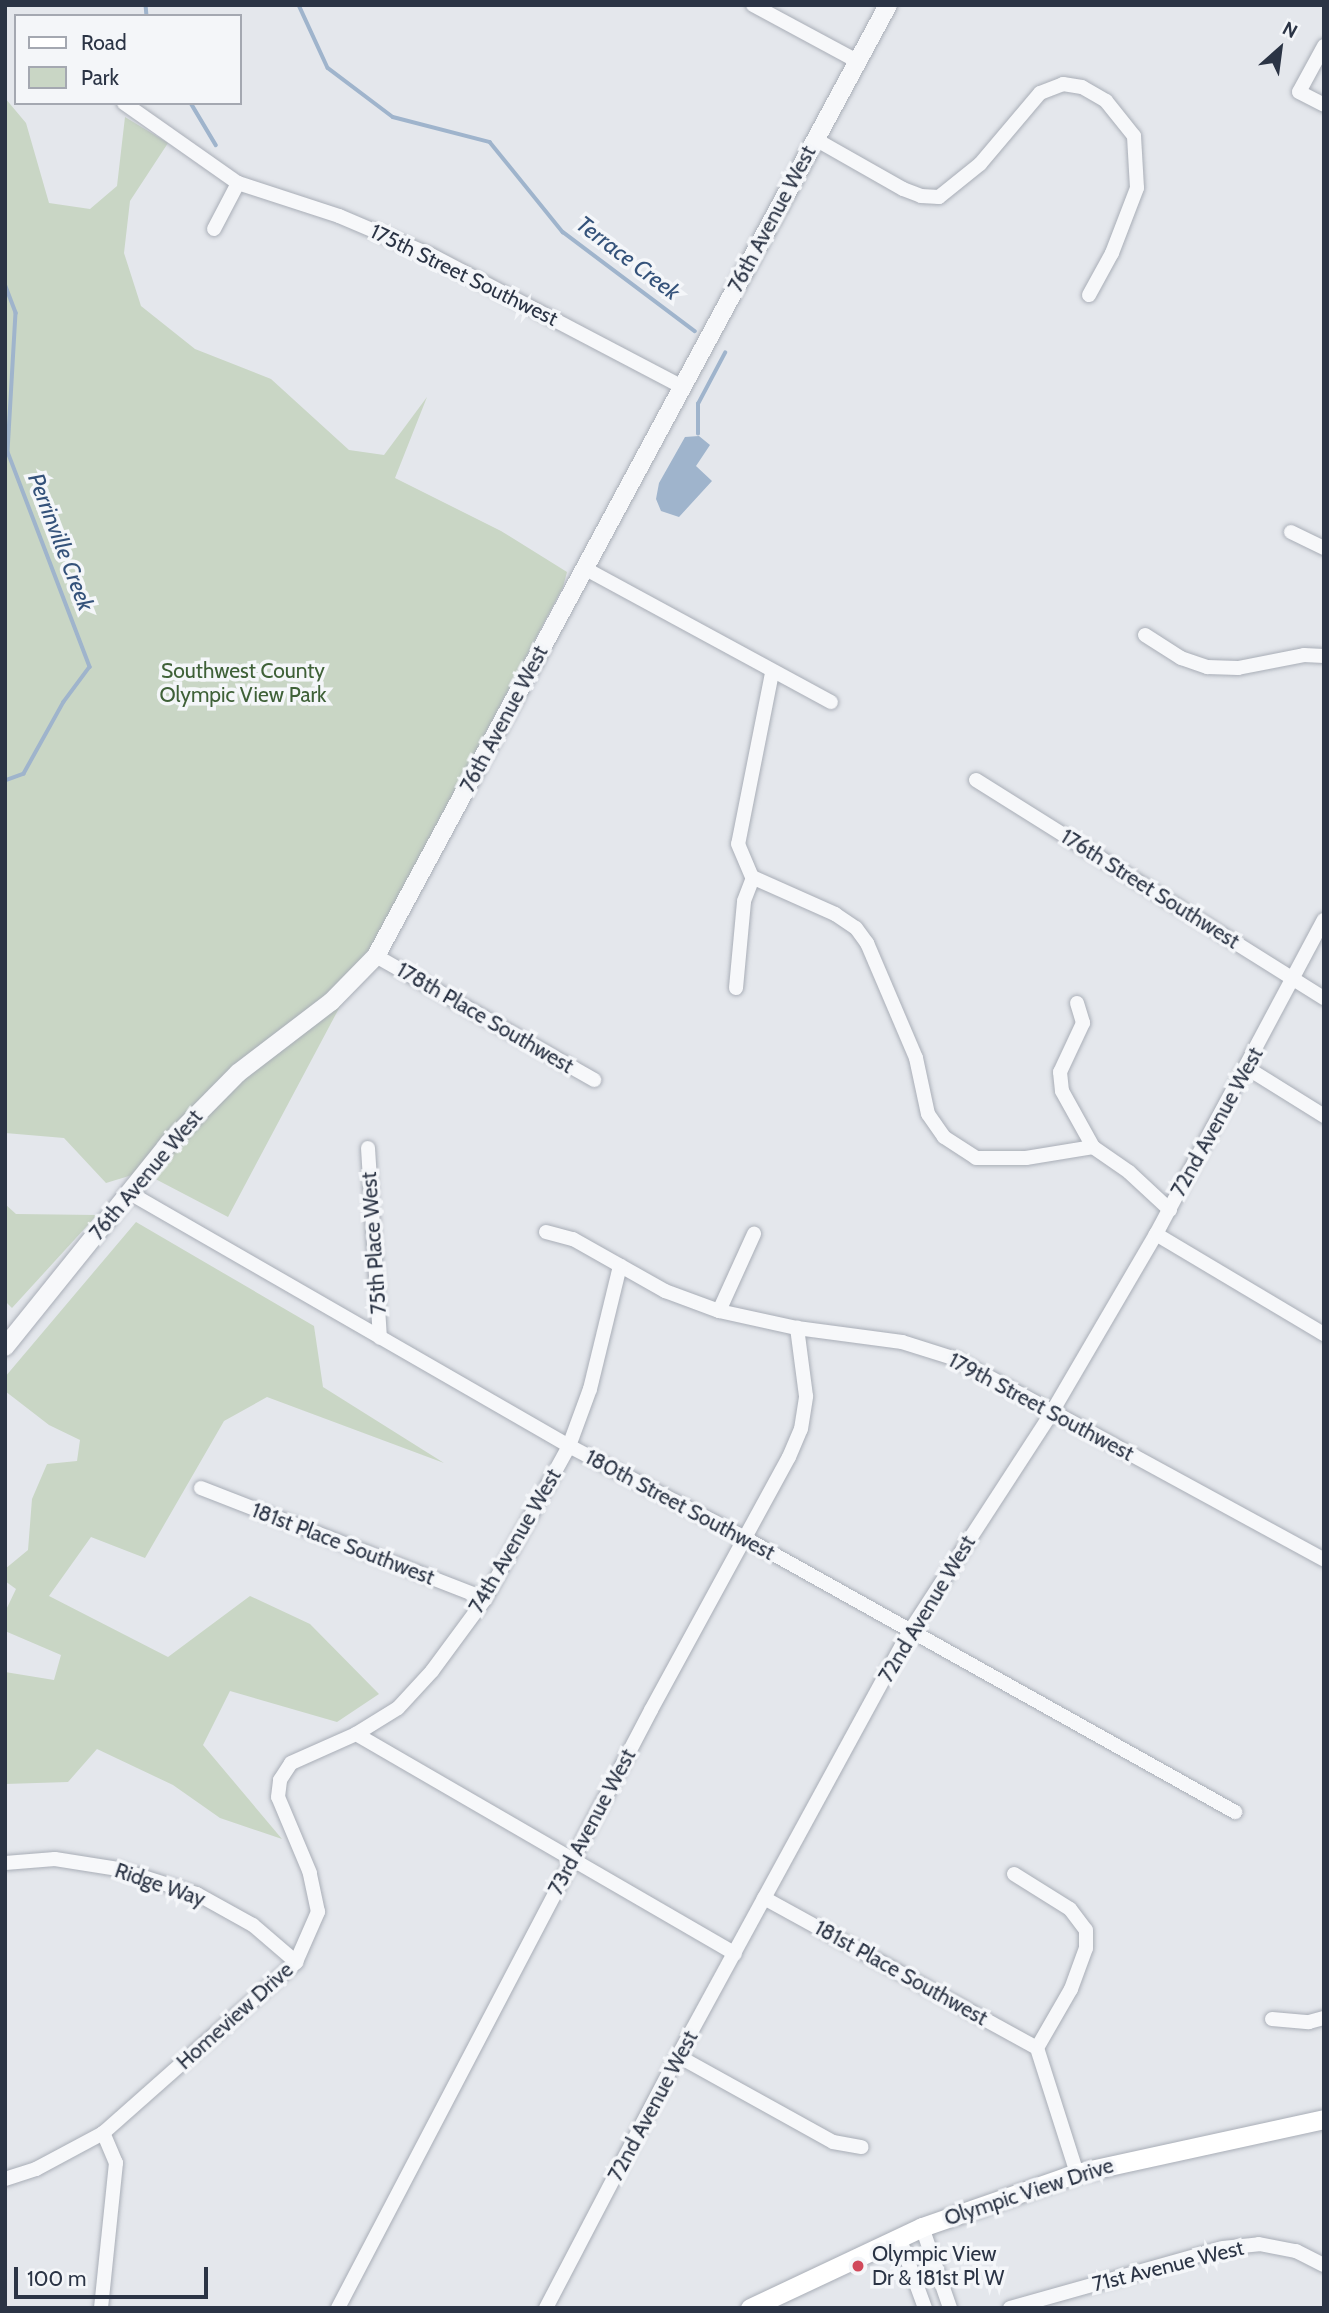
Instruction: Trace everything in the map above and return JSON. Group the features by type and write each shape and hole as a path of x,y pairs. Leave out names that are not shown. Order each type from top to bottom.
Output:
{"main road":[{"name":"Olympic View Drive","path":"750,2308 922,2227 1077,2173 1324,2119"}],"street":[{"path":"753,5 857,61"},
{"name":"76th Avenue West","path":"5,1347 169,1143 238,1073 331,1002 376,956 888,5"},
{"path":"1324,46 1299,92 1324,106"},
{"path":"816,139 904,190 921,196 939,197 980,164 1040,93 1063,84 1082,87 1106,101 1134,136 1137,188 1112,253 1089,295"},
{"name":"175th Street Southwest","path":"127,105 238,183 339,216 431,254 682,387"},
{"path":"214,229 238,183"},
{"path":"1291,532 1324,548"},
{"path":"584,568 772,673 831,702"},
{"path":"1145,635 1181,659 1207,667 1238,668 1304,655 1324,656"},
{"path":"772,673 738,844 753,878 835,914 856,928 867,943 916,1058 928,1114 944,1137 976,1158 1026,1157 1093,1147"},
{"name":"176th Street Southwest","path":"976,780 1324,998"},
{"path":"736,988 744,901 753,878"},
{"name":"72nd Avenue West","path":"546,2308 678,2056 910,1632 1052,1412 1170,1210 1324,920"},
{"name":"178th Place Southwest","path":"376,956 594,1080"},
{"path":"1077,1003 1083,1023 1060,1072 1062,1091 1093,1147 1129,1171 1170,1210"},
{"path":"1247,1069 1324,1116"},
{"name":"75th Place West","path":"368,1148 380,1338"},
{"name":"180th Street Southwest","path":"128,1192 569,1446 743,1537 1235,1812"},
{"name":"179th Street Southwest","path":"546,1231 573,1239 665,1291 719,1311 797,1328 902,1342 956,1359 1324,1560"},
{"path":"719,1311 754,1234"},
{"path":"1156,1234 1324,1334"},
{"name":"74th Avenue West","path":"356,1734 398,1708 432,1671 485,1600 569,1446 590,1389 620,1266"},
{"name":"73rd Avenue West","path":"338,2308 801,1429 806,1396 797,1328"},
{"name":"181st Place Southwest","path":"201,1488 485,1600"},
{"path":"356,1734 735,1954"},
{"name":"Homeview Drive","path":"5,2179 36,2169 103,2133 296,1962 318,1912 310,1873 278,1797 280,1780 291,1763 356,1734"},
{"name":"Ridge Way","path":"5,1863 55,1859 106,1867 197,1894 253,1925 296,1962"},
{"path":"1014,1874 1061,1902 1086,1930 1086,1948 1071,1989 1037,2048 1077,2173"},
{"name":"181st Place Southwest","path":"764,1898 1037,2048"},
{"path":"1272,2019 1308,2022 1324,2018"},
{"path":"678,2056 833,2142 862,2147"},
{"path":"101,2308 116,2163 103,2133"},
{"path":"922,2227 950,2308"},
{"path":"899,2237 925,2308"},
{"name":"71st Avenue West","path":"1010,2308 1223,2248 1259,2244 1296,2251 1324,2265"}],"green space":[{"name":"Southwest County Olympic View Park","path":"5,98 26,123 49,203 90,209 117,186 125,117 168,143 130,201 124,253 141,306 195,349 271,379 349,450 384,455 427,397 395,478 501,531 567,572 563,587 228,1217 142,1172 106,1183 64,1138 5,1133"},
{"path":"5,1204 16,1214 97,1215 12,1308 5,1301"},
{"path":"136,1222 314,1326 323,1387 444,1463 267,1397 224,1421 145,1558 91,1537 49,1596 168,1657 250,1596 310,1624 379,1694 337,1722 230,1691 203,1745 282,1839 220,1818 173,1785 97,1749 68,1782 5,1784 5,1672 54,1680 61,1655 5,1631 5,1612 16,1589 5,1581 5,1569 28,1550 32,1499 47,1464 77,1461 80,1440 49,1425 5,1391 5,1377"}],"water":[{"path":"699,436 710,445 696,466 712,481 679,517 661,511 656,499 659,483 685,437"}],"waterway":[{"path":"146,5 147,14"},
{"name":"Terrace Creek","path":"299,5 328,68 393,117 490,142 563,232 695,331"},
{"path":"192,105 216,145"},
{"name":"Perrinville Creek","path":"5,284 16,313 8,452 90,667 64,702 24,774 5,781"},
{"name":"Terrace Creek","path":"698,434 698,404 725,353"}],"place":[{"name":"Olympic View Dr & 181st Pl W","path":"858,2266"}]}
